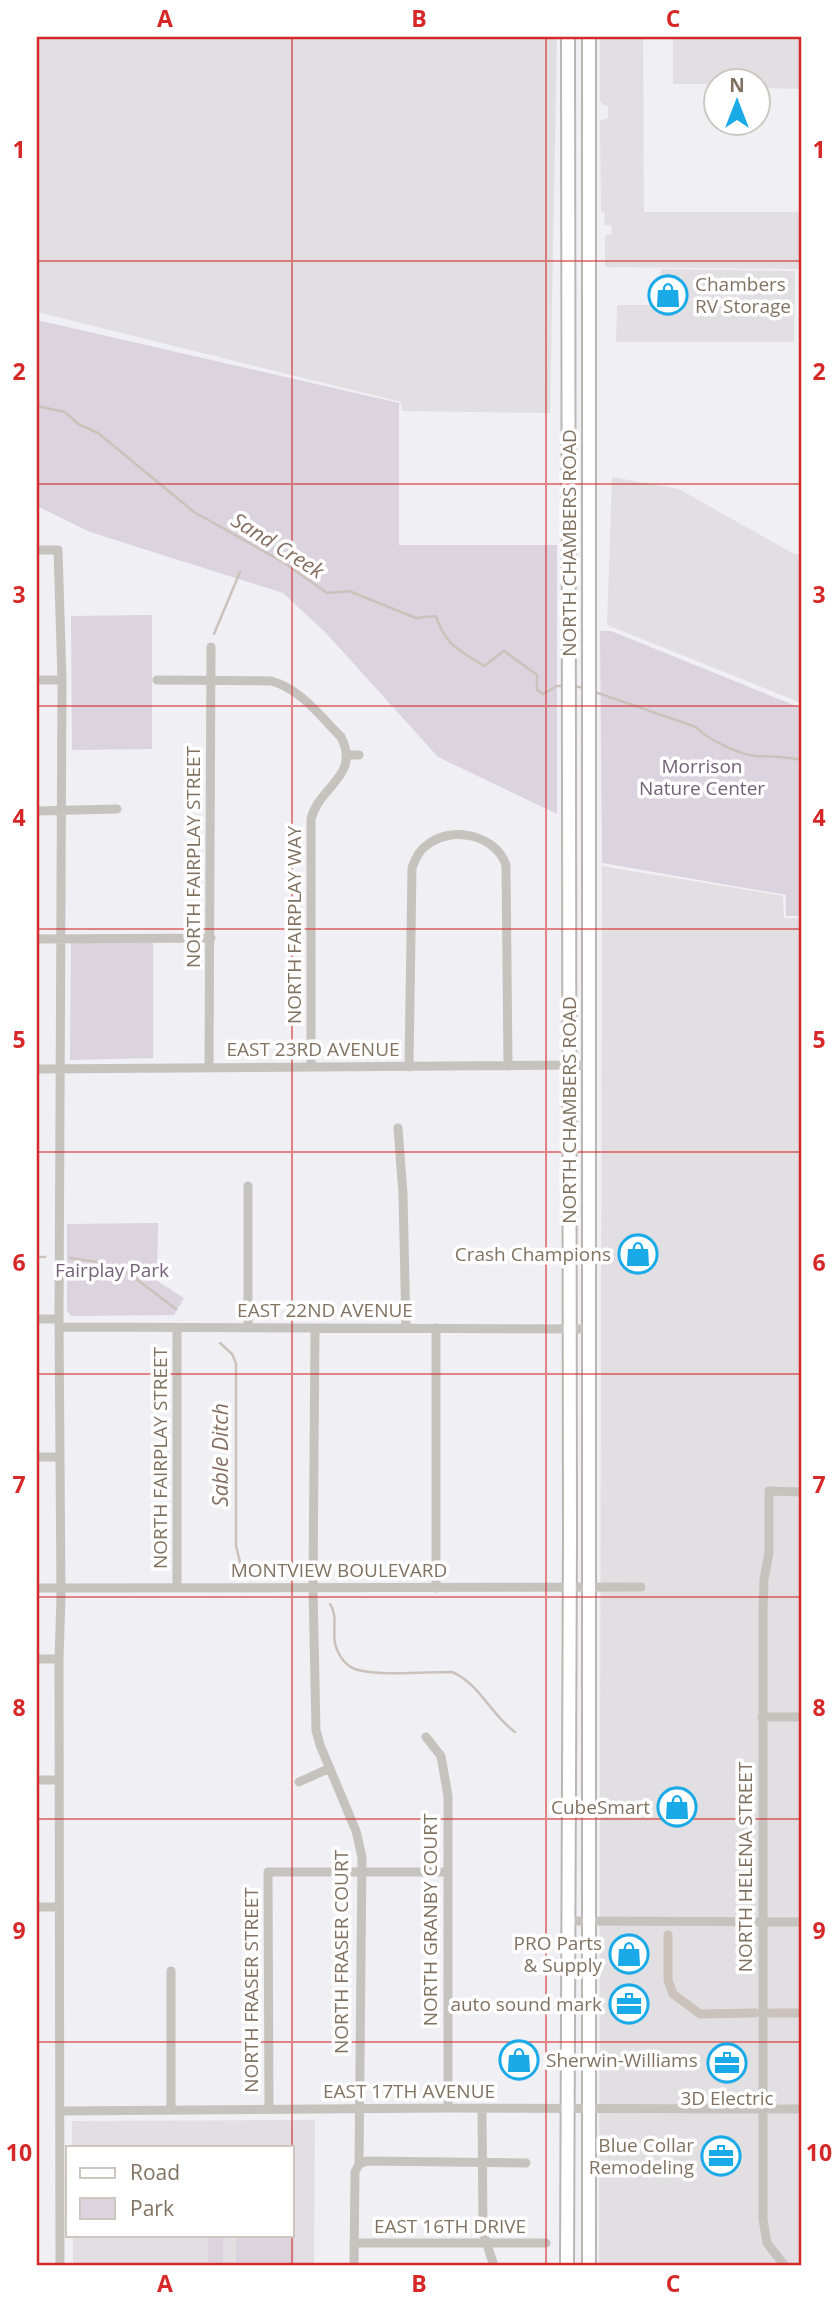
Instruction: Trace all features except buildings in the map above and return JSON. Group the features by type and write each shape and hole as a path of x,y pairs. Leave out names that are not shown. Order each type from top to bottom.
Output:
{"main road":[{"name":"NORTH CHAMBERS ROAD","path":"567,2266 568,37"},
{"name":"NORTH CHAMBERS ROAD","path":"589,37 590,2266"},
{"path":"568,110 589,113"},
{"path":"569,564 590,564"}],"street":[{"path":"37,550 58,550 62,680 59,1323 60,2266"},
{"name":"NORTH FAIRPLAY STREET","path":"209,1067 211,647"},
{"path":"37,680 62,680"},
{"path":"157,680 271,681 289,687 341,737 346,755 359,755"},
{"name":"NORTH FAIRPLAY WAY","path":"311,1066 311,819 317,802 341,775 346,755"},
{"path":"37,811 117,809"},
{"path":"409,1067 412,868 416,858 430,842 444,836 488,841 500,852 506,865 508,1066"},
{"path":"37,939 211,938"},
{"name":"EAST 23RD AVENUE","path":"37,1069 590,1065"},
{"path":"398,1128 403,1194 405,1328"},
{"path":"248,1186 248,1327"},
{"name":"EAST 22ND AVENUE","path":"37,1319 59,1323 177,1328 590,1329"},
{"name":"NORTH FAIRPLAY STREET","path":"177,1328 177,1588"},
{"path":"313,1588 315,1328"},
{"path":"436,1328 436,1588"},
{"path":"37,1457 59,1457"},
{"name":"NORTH HELENA STREET","path":"785,2266 767,2243 762,2219 763,1606 769,1552 769,1491 801,1492"},
{"name":"MONTVIEW BOULEVARD","path":"37,1588 641,1587"},
{"name":"NORTH FRASER COURT","path":"313,1588 316,1730 361,1848 359,2164 355,2172 354,2266"},
{"path":"37,1659 59,1659"},
{"path":"762,1717 801,1717"},
{"name":"NORTH GRANBY COURT","path":"426,1737 439,1750 448,1796 448,2108"},
{"path":"299,1782 330,1768"},
{"path":"37,1780 59,1780"},
{"name":"NORTH FRASER STREET","path":"269,2109 268,1872 362,1872"},
{"path":"362,1872 448,1872"},
{"path":"37,1907 59,1907"},
{"path":"569,1921 801,1922"},
{"path":"171,1971 171,2109"},
{"path":"482,2108 483,2232 494,2266"},
{"name":"EAST 17TH AVENUE","path":"60,2111 801,2109"},
{"path":"359,2164 367,2161 526,2163"},
{"name":"EAST 16TH DRIVE","path":"354,2243 546,2243"}],"shaded area":[{"path":"37,37 557,37 550,413 402,411 401,402 37,312"},
{"path":"600,37 643,37 644,212 799,212 800,89 772,88 772,66 702,66 702,84 673,84 673,37 801,37 801,546 800,269 605,267 605,238 607,234 612,234 611,225 604,225 605,213 601,212 600,121 608,118 608,106 600,101"},
{"path":"661,269 795,271 794,342 616,342 617,305 661,305"},
{"path":"612,477 679,489 794,554 801,554 801,703 607,625"},
{"path":"602,866 783,896 784,918 801,918 801,2266 599,2266"},
{"path":"315,2120 314,2266 73,2266 73,2236 294,2236 294,2146 72,2146 72,2121"}],"green space":[{"path":"37,320 399,403 399,545 557,545 557,814 438,757 326,633 283,593 90,532 37,506"},
{"path":"152,615 152,749 72,750 71,616"},
{"name":"Morrison Nature Center","path":"600,631 611,631 801,708 801,916 786,916 786,895 602,863"},
{"path":"71,943 153,943 153,1058 70,1060"},
{"name":"Fairplay Park","path":"158,1223 157,1281 184,1298 174,1315 71,1316 67,1311 67,1224"},
{"path":"295,2169 294,2266 236,2266 236,2236 294,2236"},
{"path":"208,2236 223,2236 223,2266 208,2266"}],"waterway":[{"name":"Sand Creek","path":"37,406 65,412 78,424 98,433 194,512 283,562 327,593 349,591 416,618 436,616 449,641 484,666 504,651 537,675 537,690 543,694 557,686 565,686"},
{"path":"214,634 240,572"},
{"name":"Sand Creek","path":"572,686 586,688"},
{"name":"Sand Creek","path":"592,691 696,727 716,741 741,753 801,760"},
{"name":"Sable Ditch","path":"37,1257 45,1257"},
{"name":"Sable Ditch","path":"70,1258 104,1263 124,1270 176,1309"},
{"name":"Sable Ditch","path":"220,1343 232,1354 236,1363 236,1546 240,1562 246,1570"},
{"name":"Sable Ditch","path":"330,1604 334,1614 336,1647 350,1667 379,1673 452,1672 470,1684 515,1732"},
{"path":"668,1935 668,1980 673,1994 700,2014 755,2013"},
{"path":"550,1959 556,1959"},
{"path":"770,2013 801,2013"}],"place":[{"name":"Chambers RV Storage","path":"668,295"},
{"name":"Crash Champions","path":"638,1254"},
{"name":"CubeSmart","path":"677,1807"},
{"name":"PRO Parts & Supply","path":"629,1954"},
{"name":"auto sound mark","path":"629,2004"},
{"name":"Sherwin-Williams","path":"519,2060"},
{"name":"3D Electric","path":"727,2063"},
{"name":"Blue Collar Remodeling","path":"721,2156"}]}
